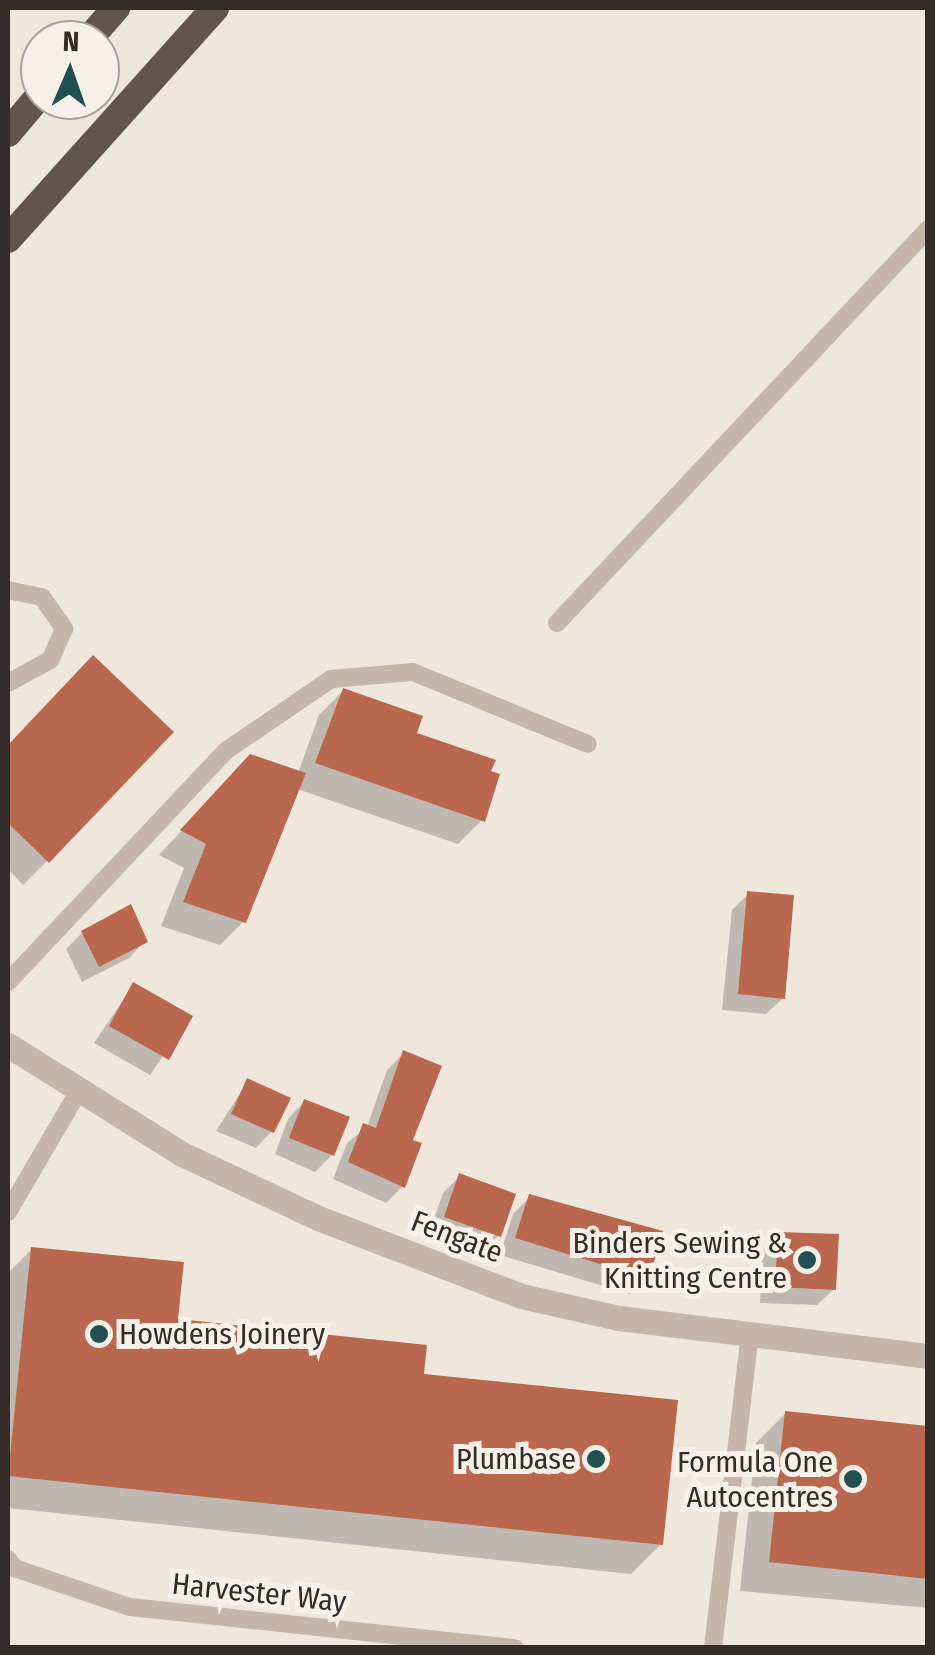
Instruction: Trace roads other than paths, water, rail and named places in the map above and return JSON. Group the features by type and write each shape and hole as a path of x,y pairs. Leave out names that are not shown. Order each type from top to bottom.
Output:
{"highway":[{"path":"8,239 215,8"}],"street":[{"name":"Fengate","path":"8,1045 77,1094 318,1218 521,1296 618,1318 928,1356"}],"lane":[{"path":"557,623 928,229"},
{"path":"8,590 42,597 64,629 50,660 8,684"},
{"path":"8,982 227,750 331,680 413,672 588,744"},
{"path":"8,1212 77,1094"},
{"path":"713,1648 750,1335"},
{"name":"Harvester Way","path":"8,1559 14,1568 130,1607 515,1648"}],"place":[{"name":"Binders Sewing & Knitting Centre","path":"807,1260"},
{"name":"Howdens Joinery","path":"99,1334"},
{"name":"Plumbase","path":"596,1459"},
{"name":"Formula One Autocentres","path":"853,1479"}]}
